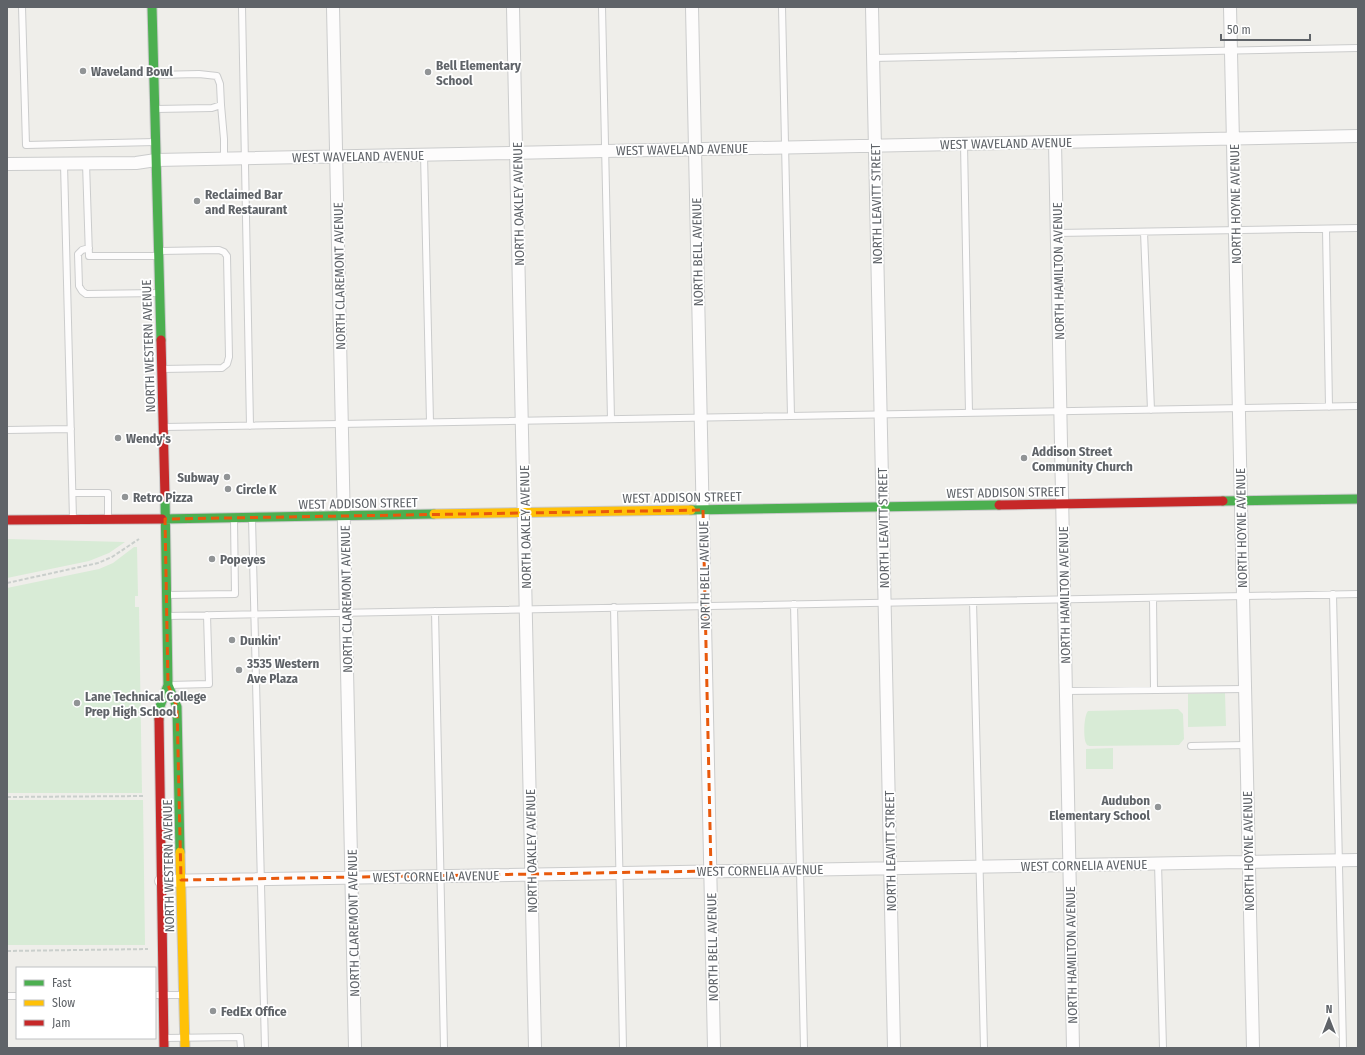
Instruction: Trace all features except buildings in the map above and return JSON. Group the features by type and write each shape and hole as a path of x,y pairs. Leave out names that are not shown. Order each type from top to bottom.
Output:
{"main road":[{"name":"NORTH WESTERN AVENUE","path":"152,7 164,427 168,685 177,707 185,1048"},
{"name":"WEST ADDISON STREET","path":"7,520 108,520 1358,499"},
{"name":"NORTH WESTERN AVENUE","path":"164,1048 159,995 161,880 159,708 168,685"}],"street":[{"name":"NORTH CLAREMONT AVENUE","path":"333,7 355,1048"},
{"name":"NORTH OAKLEY AVENUE","path":"513,7 535,1048"},
{"name":"NORTH BELL AVENUE","path":"692,7 714,1048"},
{"name":"NORTH LEAVITT STREET","path":"872,7 894,1048"},
{"name":"NORTH HOYNE AVENUE","path":"1230,7 1252,1048"},
{"name":"WEST WAVELAND AVENUE","path":"7,164 136,163 156,160 224,158 1358,136"},
{"name":"NORTH HAMILTON AVENUE","path":"1055,142 1073,1048"},
{"name":"WEST CORNELIA AVENUE","path":"161,880 1358,860"}],"lane":[{"path":"22,7 26,145 155,142"},
{"path":"242,7 250,426"},
{"path":"602,7 611,419"},
{"path":"782,7 791,416"},
{"path":"873,58 1358,48"},
{"path":"154,75 199,74 217,76 220,84 224,158"},
{"path":"155,109 212,108 220,105"},
{"path":"964,144 969,413"},
{"path":"424,154 430,422"},
{"path":"64,164 73,520"},
{"path":"86,164 89,256 219,250 224,252 227,256 228,364 222,368 162,369"},
{"path":"1326,228 1329,407"},
{"path":"1057,233 1358,228"},
{"path":"1144,232 1151,410"},
{"path":"89,248 82,250 78,254 78,286 86,294 160,293"},
{"path":"164,427 1358,406"},
{"path":"7,430 71,429"},
{"path":"73,493 108,493 108,520"},
{"path":"252,517 265,1048"},
{"path":"166,595 235,594 234,518"},
{"path":"1333,594 1343,1048"},
{"path":"167,616 1358,594"},
{"path":"1153,598 1154,690"},
{"path":"973,601 984,1048"},
{"path":"794,604 804,1048"},
{"path":"614,607 624,1048"},
{"path":"435,611 444,1048"},
{"path":"168,685 209,684 207,615"},
{"path":"1066,692 1245,689"},
{"path":"1191,746 1246,745"},
{"path":"1158,864 1163,1048"},
{"path":"159,995 184,995"},
{"path":"163,1038 240,1037 241,1048"}],"path":[{"path":"7,583 98,563 112,557 139,539"},
{"path":"7,797 145,796"},
{"path":"7,951 148,949"}],"highlighted area":[{"path":"703,510 711,871 181,880 177,707 168,685 165,519"}],"green space":[{"path":"7,539 125,542 109,553 89,561 7,578"},
{"path":"134,547 137,547 138,596 135,596 135,607 139,607 142,793 7,793 7,588 99,569 113,563"},
{"path":"1225,693 1226,726 1188,727 1188,694"},
{"path":"1178,709 1183,714 1184,739 1179,745 1088,746 1085,740 1085,722 1088,711"},
{"path":"1113,748 1113,769 1086,769 1086,749"},
{"path":"7,800 143,800 145,945 7,945"}],"traffic: fast":[{"path":"152,7 161,340"},
{"path":"159,719 159,709 168,685 165,497"},
{"path":"1223,501 1358,499"},
{"path":"691,510 999,505"},
{"path":"162,519 434,514"},
{"path":"168,685 177,707 180,852"}],"traffic: slow":[{"path":"434,514 691,510"},
{"path":"180,852 185,1048"}],"traffic: jam":[{"path":"161,340 165,497"},
{"path":"999,505 1223,501"},
{"path":"7,520 162,519"},
{"path":"159,719 164,1048"}],"place":[{"name":"Waveland Bowl","path":"83,71"},
{"name":"Bell Elementary School","path":"428,72"},
{"name":"Reclaimed Bar and Restaurant","path":"197,201"},
{"name":"Wendy's","path":"118,438"},
{"name":"Addison Street Community Church","path":"1024,458"},
{"name":"Subway","path":"227,477"},
{"name":"Circle K","path":"228,489"},
{"name":"Retro Pizza","path":"125,497"},
{"name":"Popeyes","path":"212,559"},
{"name":"Dunkin'","path":"232,640"},
{"name":"3535 Western Ave Plaza","path":"239,670"},
{"name":"Lane Technical College Prep High School","path":"77,703"},
{"name":"Audubon Elementary School","path":"1158,807"},
{"name":"FedEx Office","path":"213,1011"}]}
